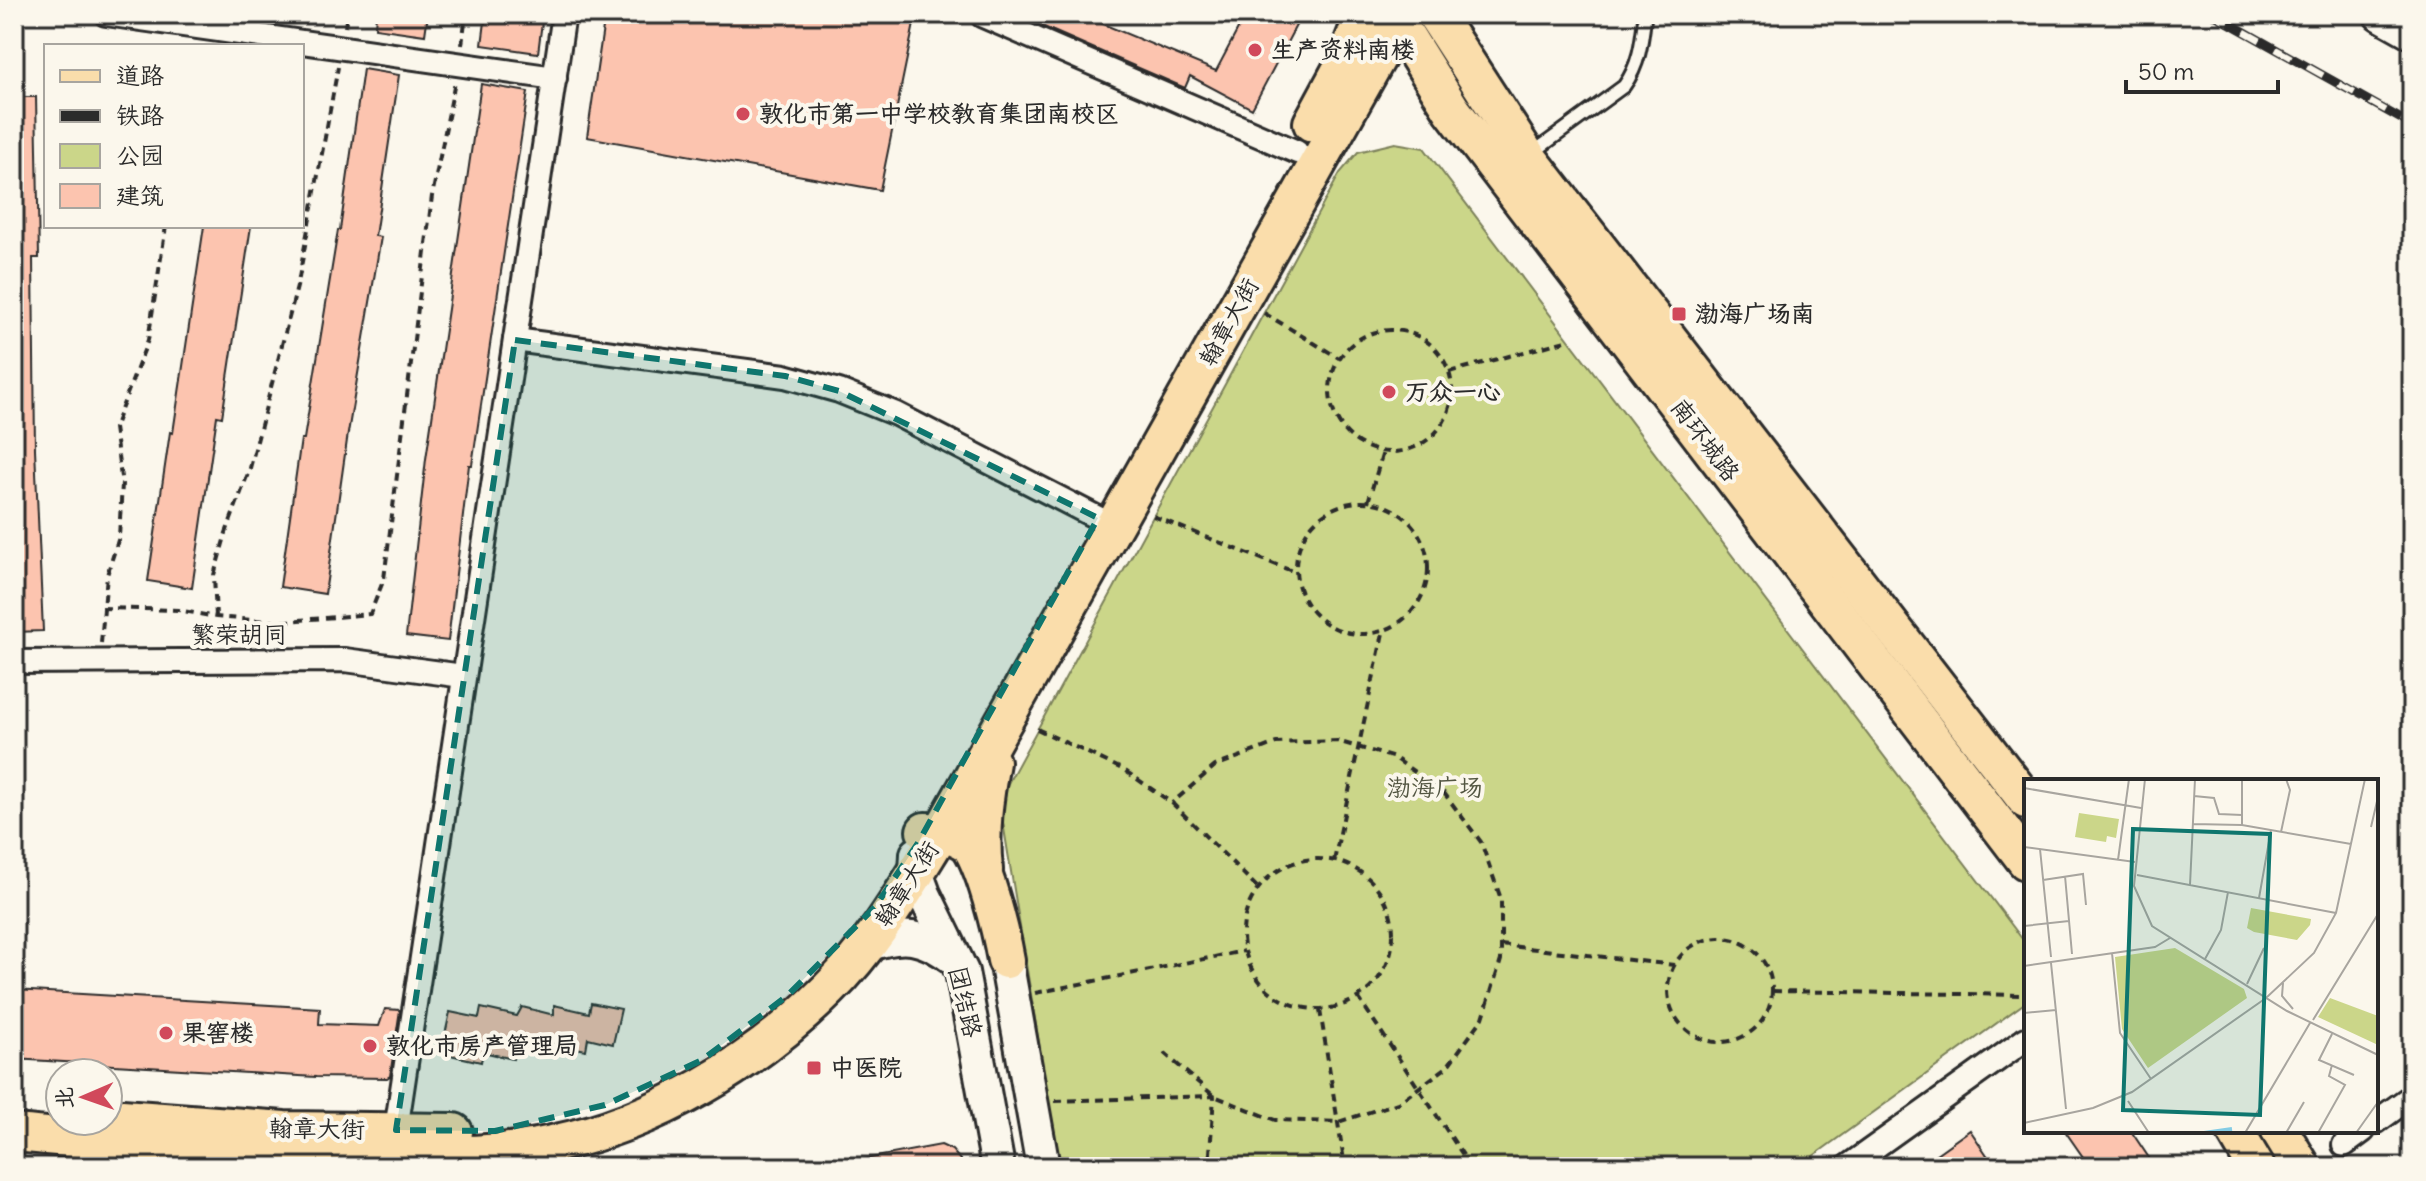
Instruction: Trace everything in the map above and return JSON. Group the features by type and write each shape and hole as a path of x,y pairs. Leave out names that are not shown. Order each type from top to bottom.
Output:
{"main road":[{"name":"南环城路","path":"1435,14 1527,156 2024,797"},
{"path":"2380,14 2412,32"},
{"name":"南环城路","path":"1389,16 1452,110 2024,858"},
{"name":"翰章大街","path":"14,1133 281,1162 490,1153 552,1144 612,1127 667,1105 755,1053 830,988 867,945 925,844 992,714 1346,60 1389,16"},
{"name":"翰章大街","path":"124,1118 284,1130 495,1131 552,1120 605,1105 657,1084 702,1060 787,996 849,937 875,907 925,844 997,733 1389,16"},
{"path":"997,733 983,803 981,840 984,875 1006,960"},
{"path":"925,844 969,843 984,875"},
{"name":"团结路","path":"925,844 955,959 962,972 998,1167"},
{"path":"867,945 892,936 918,939 940,947 955,959"},
{"name":"团结路","path":"1006,960 1043,1167"},
{"path":"14,1109 44,1112"},
{"path":"2236,1133 2256,1167"},
{"path":"2281,1133 2302,1167"}],"street":[{"path":"106,14 342,45 555,78"},
{"path":"396,1130 564,14"},
{"path":"983,16 1297,152"},
{"path":"515,340 785,376 839,391 896,414 1098,518"},
{"name":"繁荣胡同","path":"14,662 345,660 463,676"},
{"path":"1847,1167 2024,1040"},
{"path":"2378,1121 2412,1096"},
{"path":"2344,1145 2360,1133"}],"lane":[{"path":"1527,156 1624,86 1633,73 1641,51 1645,14"}],"path":[{"path":"102,608 178,610 277,622 370,614 384,579 401,423 432,196 466,14"},
{"path":"216,617 214,575 250,468 298,283 342,45"},
{"path":"100,662 102,608 107,575 119,537 122,497 114,428 148,340 166,228"},
{"path":"1264,313 1339,358"},
{"path":"1388,330 1408,332 1426,341 1440,355 1449,372 1452,392 1448,412 1438,430 1422,444 1403,451 1383,452 1363,446 1346,433 1335,416 1330,396 1331,376 1339,358 1352,344 1369,334 1388,330"},
{"path":"1449,372 1569,340"},
{"path":"1368,502 1383,452"},
{"path":"1368,502 1390,508 1409,521 1422,539 1428,560 1427,583 1418,604 1403,621 1383,631 1362,635 1341,631 1323,622 1308,606 1298,587 1297,573 1300,545 1310,526 1326,512 1346,503 1368,502"},
{"path":"1153,516 1297,573"},
{"path":"1334,861 1383,631"},
{"path":"1037,729 1124,770 1172,803 1258,888"},
{"path":"1164,1053 1214,1096 1275,1120 1338,1122 1398,1103 1447,1067 1483,1018 1501,960 1501,899 1481,842 1444,793 1395,758 1337,741 1276,743 1215,766 1172,803"},
{"path":"1320,858 1334,861 1346,864 1368,878 1384,898 1393,923 1392,947 1385,970 1370,989 1351,1003 1320,1010 1304,1009 1281,1001 1262,986 1249,967 1242,943 1244,917 1258,888 1272,874 1295,862 1320,858"},
{"path":"1720,937 1737,939 1763,959 1773,991 1764,1016 1746,1036 1729,1042 1711,1042 1694,1036 1680,1024 1671,1009 1667,991 1669,974 1689,947 1720,937"},
{"path":"1501,945 1674,965"},
{"path":"1013,997 1244,951"},
{"path":"1773,991 2024,995"},
{"path":"1358,997 1471,1167"},
{"path":"1320,1010 1345,1167"},
{"path":"1048,1101 1214,1096"},
{"path":"1209,1167 1214,1096"}],"highlighted area":[{"path":"515,340 785,376 839,391 1098,518 918,843 875,907 787,996 702,1060 605,1105 495,1131 396,1130"}],"green space":[{"name":"渤海广场","path":"1395,143 1424,148 2024,941 2024,1003 1798,1167 1059,1167 1002,816 1007,785 1340,173 1358,152"}],"building":[{"path":"376,14 428,14 425,35 375,28"},
{"path":"486,14 543,14 538,53 482,45"},
{"name":"敦化市第一中学校教育集团南校区","path":"605,14 916,14 880,190 587,137"},
{"path":"1014,14 1079,14 1216,71 1246,14 1302,14 1252,109 1190,76 1185,88"},
{"path":"363,69 399,75 375,236 381,237 325,594 280,587 301,439 304,439 340,230"},
{"path":"481,84 528,92 472,465 469,465 448,641 406,636 426,459"},
{"path":"14,97 36,97 39,258 33,258 35,449 43,631 14,632"},
{"path":"204,228 251,228 222,417 217,416 192,588 148,581 170,432 173,433"},
{"name":"果窖楼","path":"14,990 320,1008 319,1024 379,1026 385,1009 400,1010 390,1076 387,1078 124,1066 124,1057 14,1059"},
{"path":"591,1003 621,1009 613,1044 588,1038 586,1050 551,1043 549,1052 517,1045 513,1059 483,1052 481,1062 441,1053 450,1012 479,1018 481,1008 517,1016 522,1007 554,1015 554,1005 589,1013"},
{"path":"1970,1130 1995,1167 1918,1167"},
{"path":"2066,1133 2132,1133 2155,1167 2090,1167"},
{"path":"941,1145 952,1150 966,1167 865,1167 865,1159"}],"railway":[{"path":"2213,14 2412,125"}],"place":[{"name":"生产资料南楼","path":"1255,50"},
{"name":"敦化市第一中学校教育集团南校区","path":"743,114"},
{"name":"渤海广场南","path":"1679,314"},
{"name":"万众一心","path":"1389,392"},
{"name":"果窖楼","path":"166,1033"},
{"name":"敦化市房产管理局","path":"370,1046"},
{"name":"中医院","path":"814,1068"}]}
